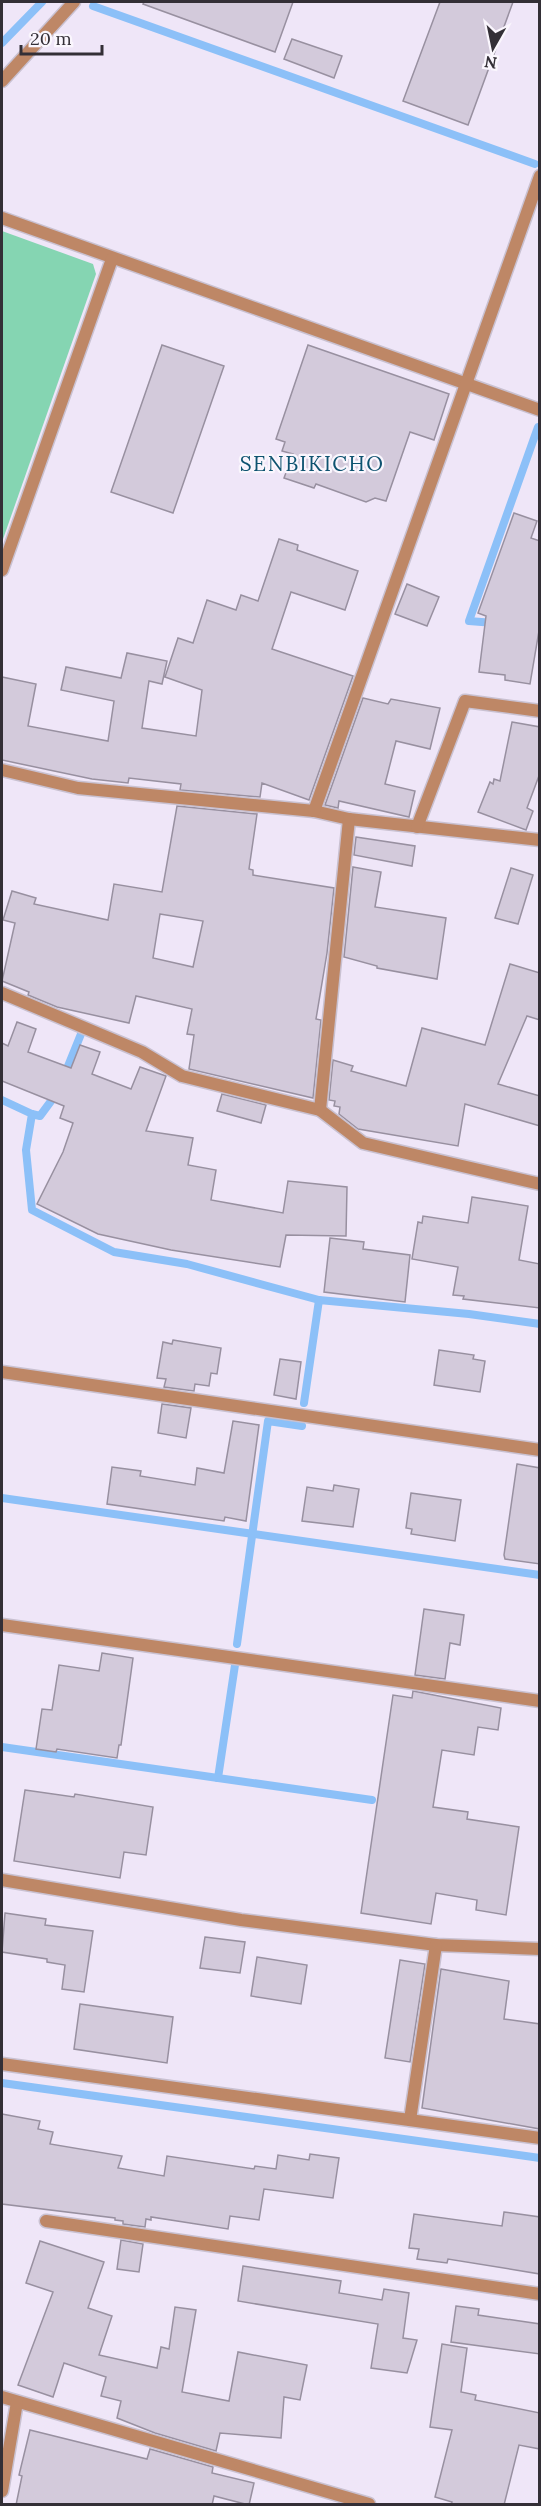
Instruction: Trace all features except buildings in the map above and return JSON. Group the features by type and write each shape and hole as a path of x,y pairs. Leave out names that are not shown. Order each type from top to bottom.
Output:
{"street":[{"path":"2,81 74,2"},
{"path":"314,811 540,176"},
{"path":"2,218 540,410"},
{"path":"2,570 112,259"},
{"path":"417,827 465,701 540,711"},
{"path":"2,770 78,788 314,811 349,819 540,840"},
{"path":"320,1110 349,819"},
{"path":"2,993 142,1052 182,1076 320,1110 363,1143 540,1184"},
{"path":"2,1372 540,1450"},
{"path":"2,1625 540,1701"},
{"path":"2,1880 241,1920 436,1945 540,1949"},
{"path":"410,2120 436,1945"},
{"path":"2,2064 540,2138"},
{"path":"46,2221 540,2294"},
{"path":"2,2397 327,2499 369,2505"},
{"path":"2,2491 17,2402"}],"green space":[{"path":"2,231 93,264 96,274 2,542"}],"waterway":[{"path":"2,43 42,2"},
{"path":"93,6 535,164"},
{"path":"494,623 469,621 538,427"},
{"path":"64,1076 81,1034"},
{"path":"32,1114 40,1116 57,1093"},
{"path":"2,1100 32,1114 26,1150 32,1210 114,1252 187,1264 319,1300"},
{"path":"304,1403 319,1300 469,1314 540,1324"},
{"path":"237,1644 268,1421 302,1426"},
{"path":"2,1498 540,1575"},
{"path":"235,1665 218,1778 372,1800"},
{"path":"2,1747 218,1778"},
{"path":"2,2083 540,2158"}],"district":[{"name":"SENBIKICHO","path":"312,463"}]}
